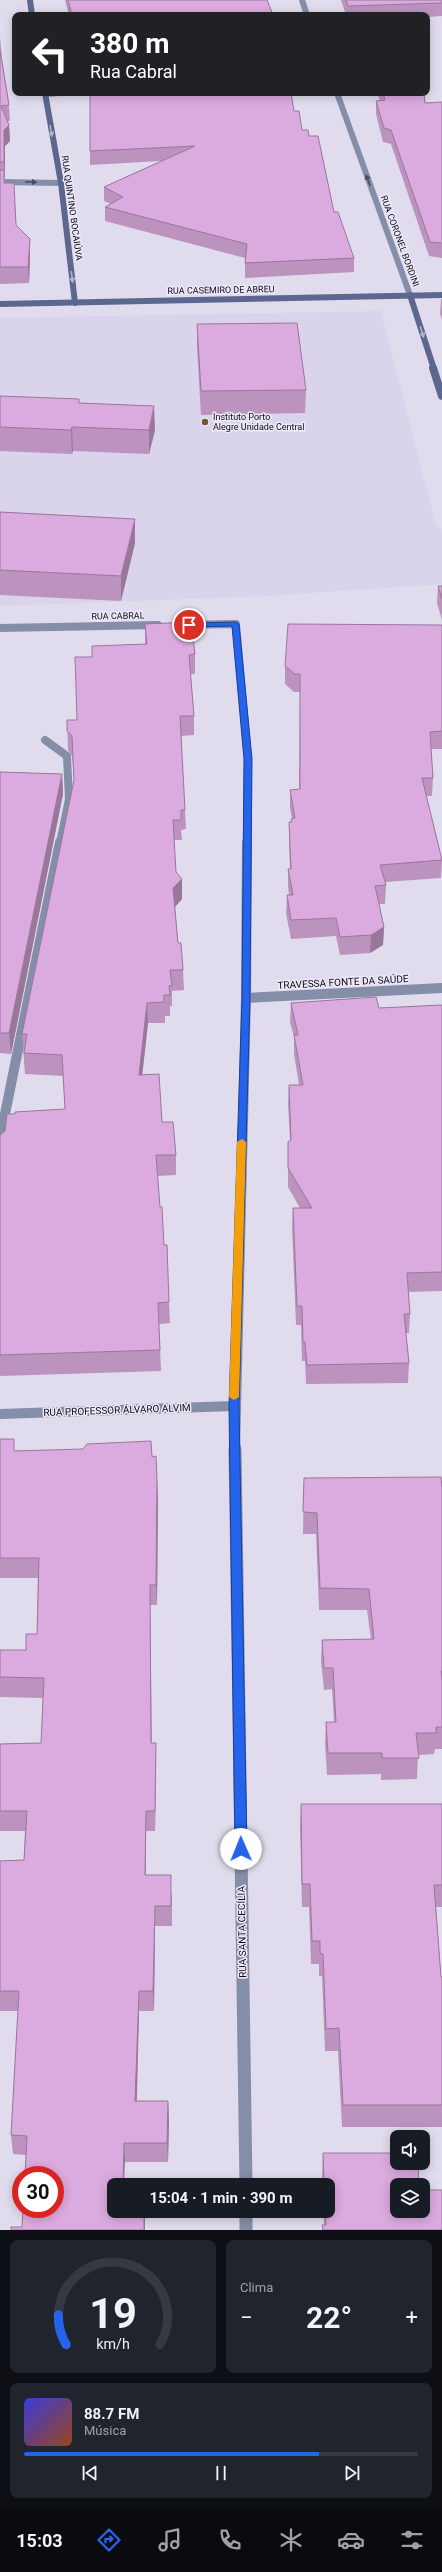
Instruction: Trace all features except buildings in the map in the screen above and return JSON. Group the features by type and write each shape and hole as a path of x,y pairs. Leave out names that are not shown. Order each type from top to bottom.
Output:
{"street":[{"path":"30,0 32,12"},
{"path":"302,0 306,12"},
{"name":"RUA QUINTINO BOCAIÚVA","path":"46,96 61,183 74,302"},
{"name":"RUA CORONEL BORDINI","path":"338,96 410,295 442,396"},
{"path":"0,182 61,183"},
{"name":"RUA CASEMIRO DE ABREU","path":"0,304 442,295"},
{"name":"RUA CABRAL","path":"0,628 236,624"},
{"name":"RUA SANTA CECÍLIA","path":"236,624 248,759 246,998 234,1406 246,2178"},
{"path":"0,1151 4,1119 68,799 67,756 45,740"},
{"name":"TRAVESSA FONTE DA SAÚDE","path":"246,998 442,988"},
{"name":"RUA PROFESSOR ÁLVARO ALVIM","path":"0,1414 234,1406"},
{"path":"246,2218 246,2230"}],"shaded area":[{"name":"Instituto Porto Alegre Unidade Central","path":"381,311 436,526 442,529 442,584 267,596 0,606 0,318"}],"slow traffic":[{"path":"234,1397 242,1142"}],"place":[{"name":"Instituto Porto Alegre Unidade Central","path":"205,422"}],"route":[{"path":"189,625 236,624 248,759 246,998 234,1406 241,1849"}]}
